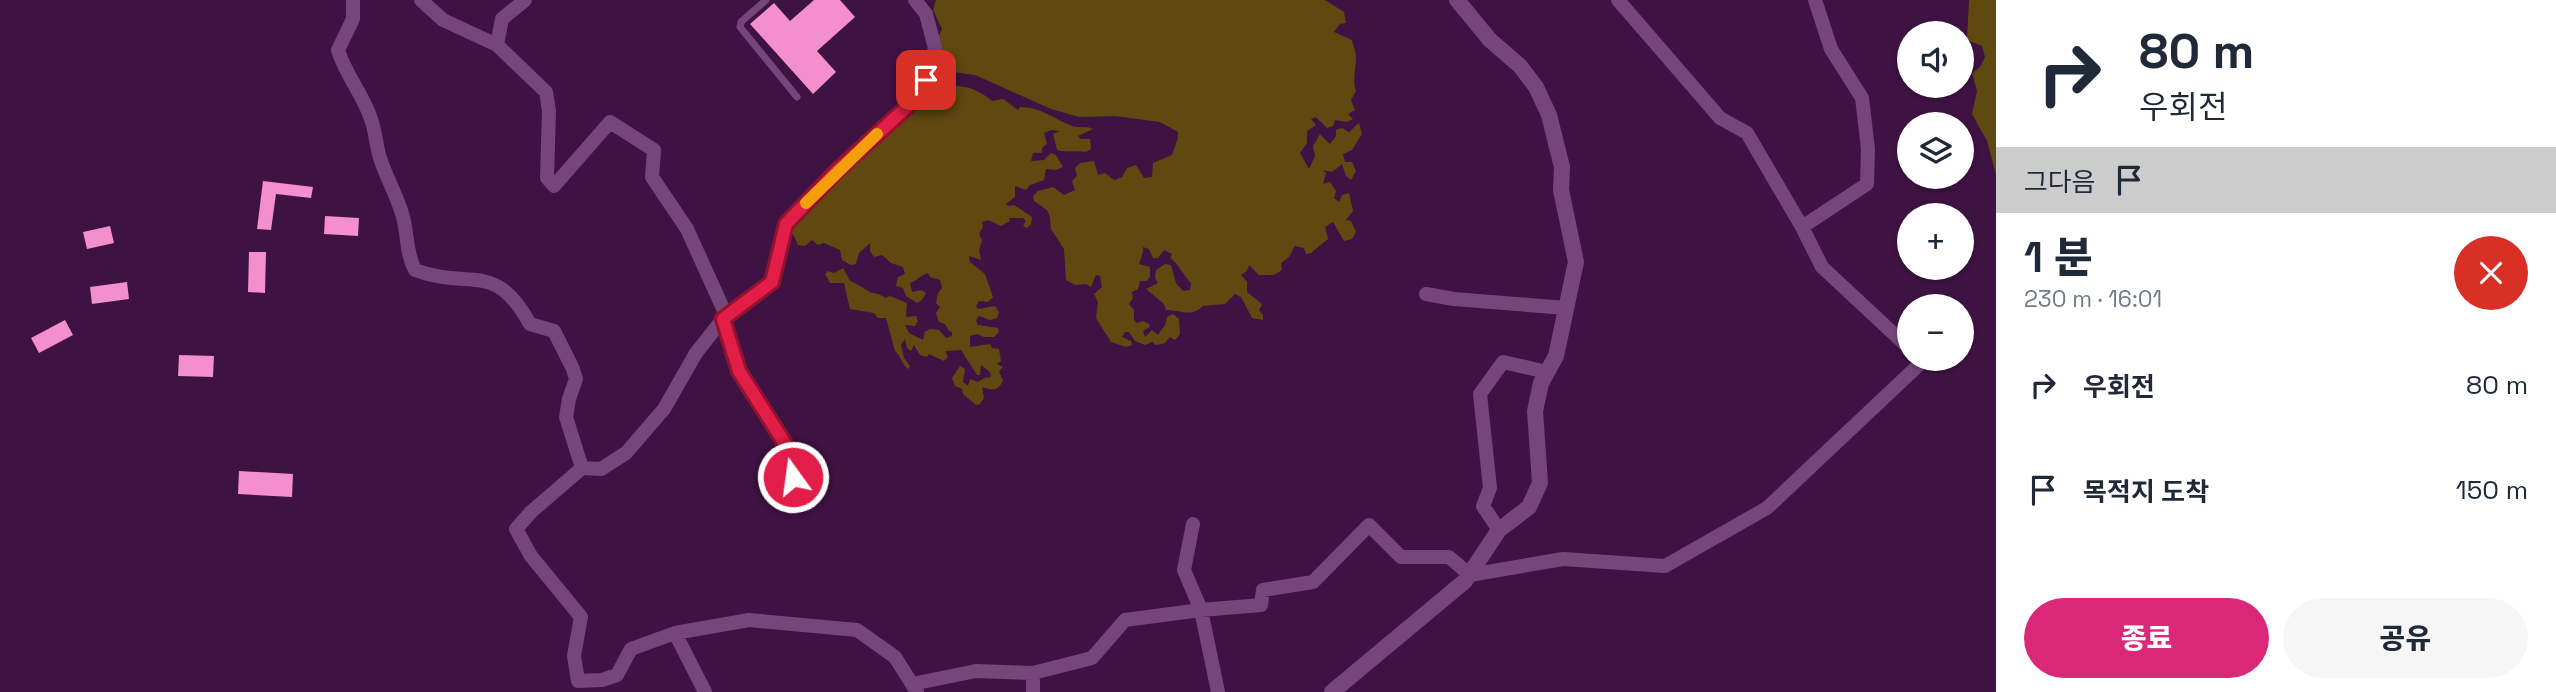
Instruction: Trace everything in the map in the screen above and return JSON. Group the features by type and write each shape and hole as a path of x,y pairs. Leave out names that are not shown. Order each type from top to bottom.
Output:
{"street":[{"path":"353,0 353,19 338,50 371,118 380,161 397,197 404,222 409,258 415,270 432,277 493,282 520,306 530,324 554,331 576,379 566,417 582,468"},
{"path":"421,0 443,20 498,45 546,92 549,111 547,178 554,186 610,122 654,150 652,177 687,229 726,315 696,352 664,409 626,453 601,469 582,468 516,528 531,556 581,617 574,656 578,681 602,680 617,675 632,649 674,634 749,620 858,629 895,657 915,688 976,671 1033,673 1092,658 1125,621 1261,605 1263,590 1314,582 1369,525 1401,557 1449,557 1469,575"},
{"path":"498,45 502,19 525,0"},
{"path":"723,319 772,282 786,224 837,171 908,106 926,80 935,48 926,13 915,0"},
{"path":"1332,692 1465,581 1499,530 1529,507 1540,483 1535,411 1541,383 1556,356 1576,262 1561,190 1562,167 1549,115 1536,87 1520,66 1490,40 1457,0"},
{"path":"1618,0 1720,118 1747,132 1822,267 1897,337"},
{"path":"1802,227 1867,184 1868,149 1862,98 1830,48 1815,0"},
{"path":"1426,294 1454,299 1566,308"},
{"path":"723,319 739,371 789,450 793,477"},
{"path":"1499,530 1483,506 1490,488 1480,394 1503,362 1547,372"},
{"path":"1469,575 1563,559 1665,566 1767,508 1912,371"},
{"path":"1193,524 1184,570 1201,610 1218,692"},
{"path":"674,634 705,692"},
{"path":"1033,673 1033,692"}],"lane":[{"path":"766,0 741,22 740,27 797,97"}],"shaded area":[{"path":"936,0 1325,0 1344,12 1346,23 1340,24 1334,32 1352,40 1355,51 1356,91 1351,100 1355,110 1348,114 1353,119 1347,122 1335,120 1333,126 1327,128 1316,117 1311,119 1316,125 1307,131 1307,143 1300,153 1309,169 1315,156 1313,146 1320,134 1330,144 1336,136 1336,130 1342,128 1349,132 1359,123 1362,134 1352,150 1343,154 1345,162 1352,162 1356,171 1351,180 1346,176 1342,164 1332,172 1323,170 1326,173 1323,184 1330,182 1336,191 1334,198 1339,202 1342,195 1349,193 1353,211 1346,220 1351,221 1356,232 1352,239 1344,241 1333,222 1325,227 1328,239 1311,253 1306,254 1304,248 1295,246 1289,257 1281,263 1282,270 1274,275 1259,275 1249,265 1247,271 1241,275 1247,282 1247,292 1262,304 1259,310 1263,320 1252,318 1241,297 1235,294 1225,304 1203,306 1194,312 1166,310 1164,304 1146,289 1158,283 1155,278 1156,270 1165,264 1171,265 1176,283 1183,291 1190,290 1191,283 1170,258 1172,254 1164,250 1158,258 1153,258 1149,249 1143,247 1139,264 1150,267 1150,277 1147,281 1140,281 1138,289 1132,292 1133,298 1129,304 1134,310 1134,320 1137,323 1143,321 1149,324 1150,327 1143,331 1145,337 1152,330 1158,335 1167,317 1173,314 1179,319 1180,334 1175,340 1170,337 1165,343 1156,345 1152,342 1145,345 1135,341 1129,332 1125,332 1122,337 1131,341 1132,345 1126,347 1111,342 1096,318 1098,302 1094,294 1102,287 1100,276 1096,275 1091,287 1086,284 1075,285 1066,280 1064,249 1051,229 1047,210 1034,201 1033,196 1038,191 1053,187 1064,195 1075,190 1072,181 1077,176 1075,168 1080,163 1094,161 1098,175 1105,173 1114,180 1122,177 1127,168 1136,165 1144,178 1152,177 1153,163 1172,155 1178,132 1160,122 1115,116 1079,117 1051,109 975,75 938,70 937,40 942,29 933,10"},
{"path":"1969,0 1996,0 1996,175 1987,141 1972,112 1977,91 1974,72 1985,57 1982,46 1974,43 1974,21 1968,21"},
{"path":"933,79 948,87 972,89 992,101 1003,99 1018,110 1020,107 1035,109 1073,126 1093,129 1078,136 1081,139 1090,139 1091,149 1086,152 1057,150 1053,134 1059,131 1044,133 1047,144 1042,148 1042,153 1033,153 1031,161 1044,160 1051,153 1056,155 1063,167 1056,170 1046,169 1044,180 1030,185 1026,190 1015,186 1015,197 1006,204 1014,205 1032,217 1027,228 1023,226 1026,221 1023,218 1009,218 1010,221 1001,226 988,220 982,222 983,227 979,234 982,240 979,250 981,260 969,256 970,262 985,274 993,297 988,302 979,301 976,306 978,309 995,306 999,312 997,318 990,320 979,316 976,320 978,325 998,328 999,332 994,337 978,334 970,336 970,347 990,344 992,348 999,349 1001,361 997,364 1003,367 999,371 1003,381 994,389 982,387 984,398 976,405 963,394 962,389 955,386 952,378 960,366 965,369 963,382 968,386 970,379 978,382 991,377 990,372 981,365 980,375 977,375 961,350 945,351 948,357 944,361 929,354 927,357 920,355 914,345 911,351 907,348 905,339 901,345 904,358 910,366 908,369 895,351 886,318 850,309 844,283 830,283 825,274 843,268 850,281 870,292 907,303 906,317 916,316 918,321 915,326 905,325 909,333 923,340 925,332 930,329 939,330 946,338 952,336 945,324 939,322 936,313 940,307 936,303 942,288 940,280 930,277 928,273 910,283 912,292 921,290 926,293 917,303 906,296 903,288 896,286 898,277 905,274 903,267 891,263 882,255 874,257 870,251 870,243 859,253 856,264 851,265 842,260 840,250 824,243 818,245 812,240 805,246 798,245 790,227"}],"building":[{"path":"814,0 840,0 855,17 817,51 836,72 813,94 750,24 774,3 790,21"},
{"path":"263,181 313,187 311,198 276,194 271,230 257,229"},
{"path":"325,216 359,218 358,236 324,234"},
{"path":"110,226 114,243 87,249 83,232"},
{"path":"249,252 266,252 265,293 248,292"},
{"path":"127,282 129,299 92,304 90,287"},
{"path":"65,320 73,335 39,353 31,338"},
{"path":"179,355 214,356 213,377 178,376"},
{"path":"239,471 293,474 292,497 238,494"}],"slow traffic":[{"path":"806,203 877,134"}],"route":[{"path":"793,477 789,450 739,371 723,319 772,282 786,224 837,171 908,106 926,80"}]}
